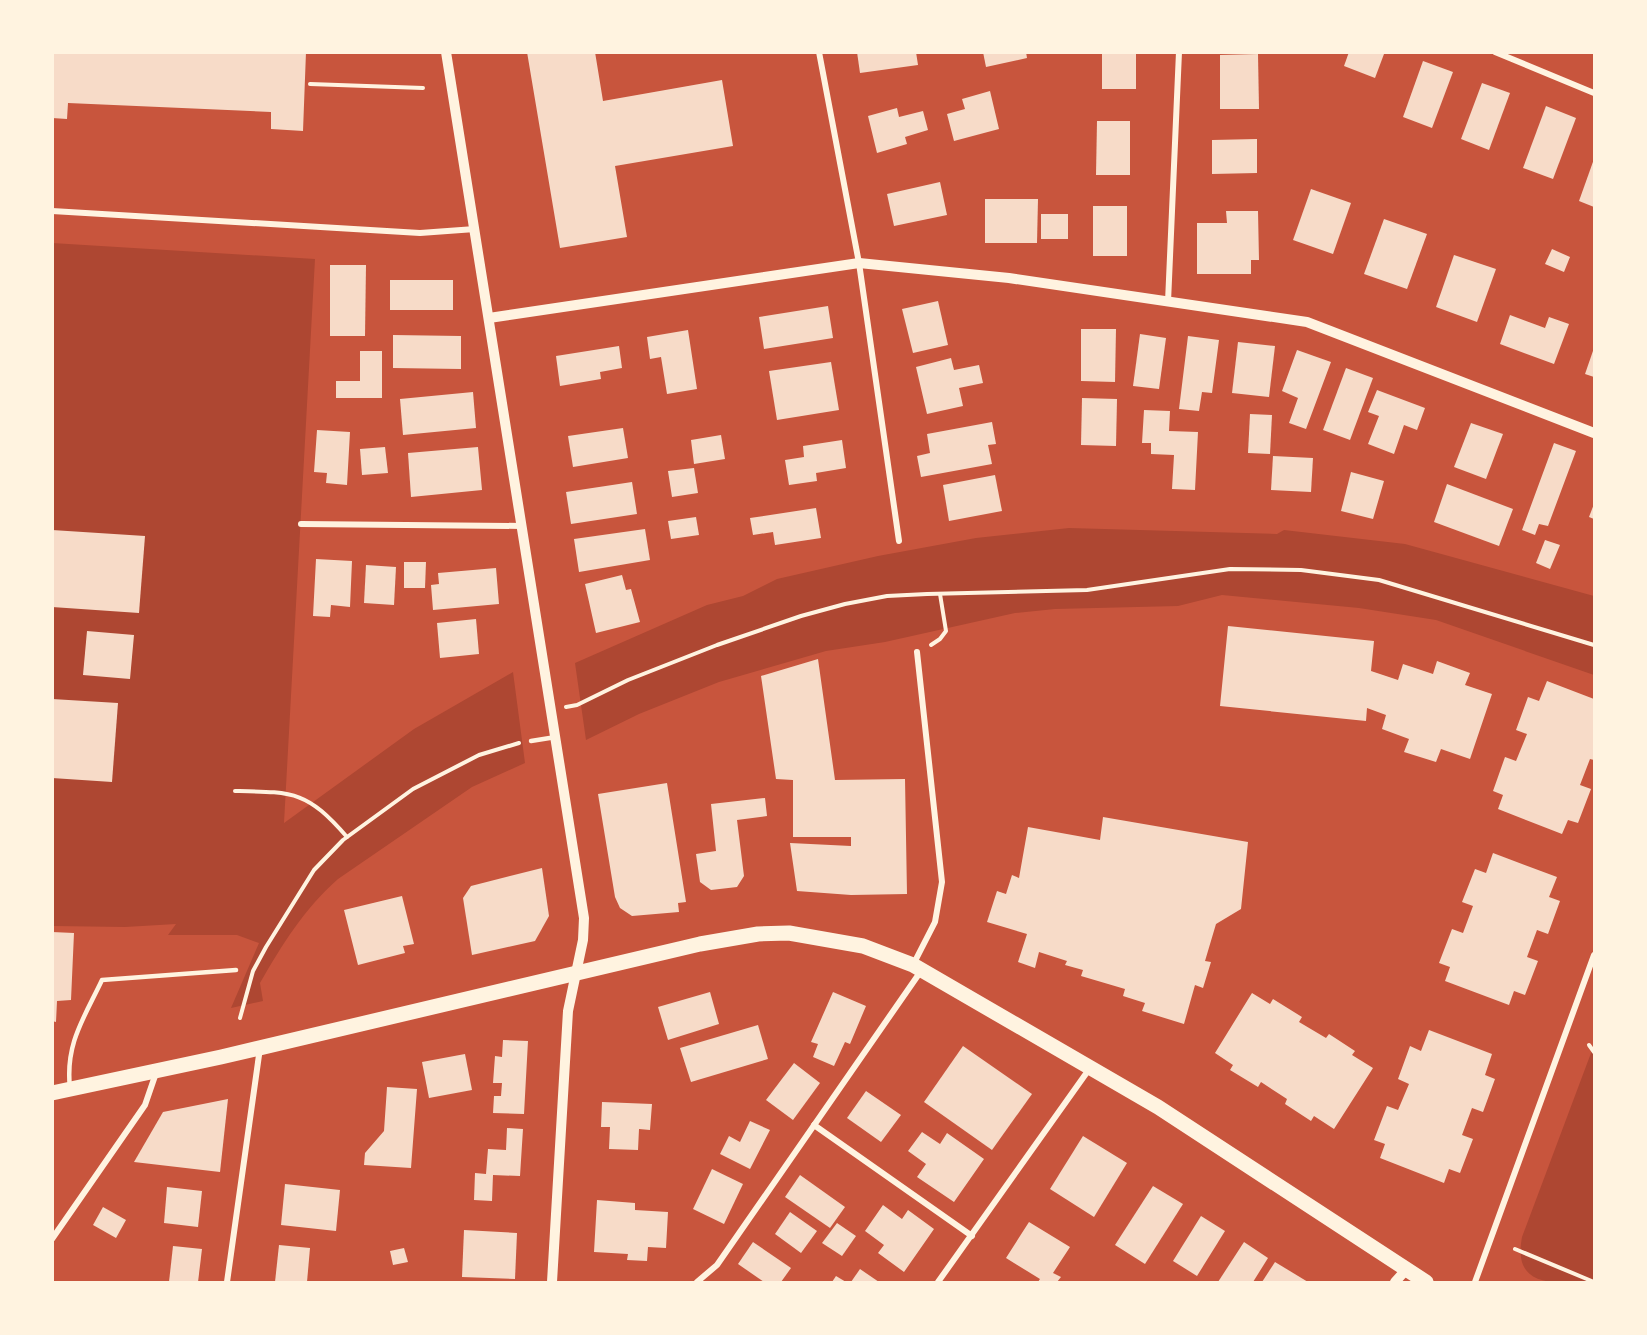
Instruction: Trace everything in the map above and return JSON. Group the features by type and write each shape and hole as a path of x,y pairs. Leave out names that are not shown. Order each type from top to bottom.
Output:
{"main road":[{"path":"52,1093 722,940 789,933 863,946 917,968 1183,1123 1400,1277 1426,1282"}],"street":[{"path":"446,52 584,918 583,940 568,1011 552,1282"},
{"path":"819,52 859,263 899,541"},
{"path":"1168,303 1179,52"},
{"path":"1496,52 1594,93"},
{"path":"52,211 420,233 474,229"},
{"path":"489,318 859,263 1009,278 1307,322 1594,433"},
{"path":"300,524 522,526"},
{"path":"697,1282 717,1265 814,1125 917,968 935,922 942,882 917,652"},
{"path":"1475,1282 1594,955"},
{"path":"227,1282 260,1047"},
{"path":"938,1282 1090,1068"},
{"path":"52,1239 145,1105 156,1071"},
{"path":"814,1125 972,1236"}],"lane":[{"path":"531,741 556,737"},
{"path":"70,1089 68,1067 71,1045 102,980 236,970"}],"path":[{"path":"310,84 423,88"},
{"path":"577,705 656,668 801,615 887,596 1079,590 1230,569 1301,570 1351,575 1397,584 1594,645"},
{"path":"917,652 940,639 946,631 939,594"},
{"path":"240,1018 253,971 293,900 314,870 347,837 413,789 462,762 490,750 531,741"},
{"path":"235,791 272,791 297,796 323,810 347,837"},
{"path":"1589,1045 1594,1052"},
{"path":"1515,1250 1594,1282"}],"shaded area":[{"path":"52,243 315,259 284,823 414,729 513,672 525,763 472,787 338,879 304,915 277,955 260,983 263,1001 231,1008 259,943 237,935 168,935 176,924 125,927 53,926"},
{"path":"1069,528 1277,534 1284,530 1405,544 1594,596 1594,675 1436,620 1359,608 1222,595 1178,606 1055,609 1015,613 885,642 826,651 719,682 639,714 586,740 575,663 707,605 743,596 777,579 878,556 976,538"},
{"path":"1594,1045 1594,1282 1566,1283 1541,1280 1531,1275 1524,1267 1521,1254 1522,1237"}],"building":[{"path":"52,52 306,52 303,131 271,129 271,112 68,103 67,119 52,118"},
{"path":"527,52 595,52 603,101 722,80 733,146 615,166 627,237 560,248"},
{"path":"857,52 916,52 918,65 860,73"},
{"path":"983,52 1026,52 1027,58 986,67"},
{"path":"1102,52 1136,52 1136,89 1102,89"},
{"path":"1349,52 1384,54 1375,78 1344,66"},
{"path":"1258,54 1259,109 1220,109 1220,55"},
{"path":"1423,61 1453,72 1432,128 1403,117"},
{"path":"1482,83 1510,93 1489,150 1461,139"},
{"path":"990,91 999,129 954,141 947,114 965,109 962,99"},
{"path":"1546,106 1576,118 1553,179 1523,168"},
{"path":"897,108 899,117 923,111 928,130 905,137 907,144 877,153 868,116"},
{"path":"1097,121 1130,121 1130,175 1096,175"},
{"path":"1257,139 1257,173 1212,174 1212,140"},
{"path":"1594,159 1594,207 1579,201"},
{"path":"940,182 947,215 894,226 887,194"},
{"path":"1311,189 1351,203 1333,254 1293,240"},
{"path":"985,199 1038,199 1037,243 985,243"},
{"path":"1093,206 1127,206 1127,256 1093,256"},
{"path":"1226,211 1258,211 1259,260 1251,260 1251,274 1197,274 1197,223 1227,223"},
{"path":"1041,214 1068,214 1068,239 1041,239"},
{"path":"1384,219 1427,234 1407,289 1364,274"},
{"path":"1552,249 1570,257 1564,272 1545,264"},
{"path":"1454,255 1496,269 1477,322 1436,307"},
{"path":"330,265 366,265 365,336 330,336"},
{"path":"390,280 453,280 453,310 390,310"},
{"path":"938,301 948,345 913,353 902,309"},
{"path":"828,306 833,338 764,349 759,317"},
{"path":"1510,315 1545,328 1549,317 1569,324 1554,364 1500,344"},
{"path":"1081,329 1116,329 1115,382 1081,381"},
{"path":"688,330 697,389 667,394 661,357 650,359 647,337"},
{"path":"1140,334 1166,338 1159,389 1133,386"},
{"path":"393,335 461,336 461,369 393,368"},
{"path":"1188,336 1219,340 1212,393 1202,392 1199,411 1179,409"},
{"path":"1238,342 1275,346 1269,397 1232,393"},
{"path":"619,346 622,368 600,372 601,379 560,386 556,356"},
{"path":"1594,348 1594,377 1585,374"},
{"path":"1297,350 1331,362 1306,429 1289,423 1298,398 1282,391"},
{"path":"360,351 382,351 382,398 336,398 336,381 360,381"},
{"path":"951,358 954,370 979,365 983,383 959,388 963,406 927,414 916,367"},
{"path":"831,362 839,410 777,420 769,371"},
{"path":"1346,368 1373,378 1350,440 1323,430"},
{"path":"1377,390 1425,408 1417,430 1404,425 1394,454 1368,444 1379,416 1368,412"},
{"path":"473,392 476,428 403,435 400,399"},
{"path":"1082,398 1117,399 1116,446 1081,445"},
{"path":"1144,410 1170,411 1169,431 1198,432 1195,490 1172,489 1174,455 1151,454 1151,443 1142,443"},
{"path":"1250,414 1272,415 1270,454 1248,453"},
{"path":"992,422 996,444 988,445 992,464 921,477 917,456 930,453 927,434"},
{"path":"1471,423 1503,434 1486,479 1454,467"},
{"path":"623,428 628,458 573,467 568,436"},
{"path":"317,430 350,432 347,485 326,483 327,473 314,472"},
{"path":"721,435 725,459 694,464 691,440"},
{"path":"842,440 846,468 816,473 817,481 789,485 785,460 804,457 803,446"},
{"path":"1554,443 1576,451 1548,526 1539,524 1535,535 1522,530"},
{"path":"385,447 388,473 362,475 360,449"},
{"path":"478,447 482,490 411,497 408,453"},
{"path":"1273,456 1313,458 1311,492 1271,490"},
{"path":"694,468 698,493 672,497 668,471"},
{"path":"1351,472 1384,481 1373,519 1341,511"},
{"path":"995,475 1002,511 949,521 943,485"},
{"path":"632,482 637,514 571,524 566,492"},
{"path":"1447,484 1513,509 1499,546 1434,522"},
{"path":"1594,504 1594,519 1589,517"},
{"path":"816,508 821,538 775,545 773,532 753,535 750,518"},
{"path":"696,517 699,535 671,539 668,521"},
{"path":"645,529 650,560 579,572 574,539"},
{"path":"52,530 145,536 139,613 52,607"},
{"path":"1545,540 1560,545 1550,569 1536,563"},
{"path":"316,559 352,561 350,607 331,605 330,617 313,616"},
{"path":"404,562 426,562 425,588 404,588"},
{"path":"366,565 396,567 394,605 364,603"},
{"path":"496,568 499,604 433,610 431,585 439,584 438,573"},
{"path":"622,575 626,590 631,589 640,622 596,633 585,584"},
{"path":"476,619 479,654 440,658 437,623"},
{"path":"1228,626 1374,641 1371,671 1398,680 1403,664 1433,674 1437,661 1470,673 1465,685 1492,694 1470,759 1441,749 1436,762 1404,752 1409,739 1382,729 1386,715 1367,708 1366,721 1220,706"},
{"path":"87,631 134,635 130,679 83,675"},
{"path":"818,659 835,780 905,779 907,894 851,895 797,891 790,843 851,846 851,837 793,837 793,780 776,779 761,676"},
{"path":"1547,681 1594,699 1594,760 1590,759 1580,785 1591,789 1578,823 1568,820 1562,834 1498,809 1503,795 1493,791 1505,757 1516,761 1527,734 1516,730 1528,697 1539,701"},
{"path":"52,699 118,703 112,782 52,778"},
{"path":"667,783 686,902 678,903 679,912 632,916 620,908 615,897 598,794"},
{"path":"765,798 767,816 737,820 744,876 737,887 711,890 700,882 696,854 716,851 711,804"},
{"path":"1103,817 1248,842 1241,909 1216,924 1205,961 1211,962 1203,988 1195,985 1184,1024 1142,1011 1145,1003 1123,996 1125,989 1081,976 1083,970 1065,965 1067,961 1039,952 1035,968 1018,962 1027,934 987,922 997,891 1006,894 1012,875 1019,878 1028,827 1100,840"},
{"path":"1493,853 1557,877 1549,897 1560,901 1548,934 1537,930 1527,957 1538,961 1525,995 1514,991 1509,1005 1445,981 1450,967 1439,963 1452,929 1463,933 1473,906 1462,902 1475,869 1486,873"},
{"path":"542,868 549,916 535,941 472,955 463,898 471,886"},
{"path":"402,896 414,944 403,946 405,953 358,965 344,910"},
{"path":"52,932 74,933 71,1000 57,1001 56,1022 52,1021"},
{"path":"710,992 719,1024 668,1040 658,1007"},
{"path":"833,992 866,1006 850,1044 845,1042 834,1066 813,1057 818,1044 811,1042"},
{"path":"1252,993 1270,1004 1273,999 1302,1017 1299,1022 1326,1038 1329,1034 1355,1051 1352,1055 1373,1068 1334,1129 1314,1116 1311,1121 1285,1104 1287,1099 1261,1082 1258,1087 1230,1070 1233,1065 1215,1053"},
{"path":"758,1025 768,1059 691,1082 680,1048"},
{"path":"1429,1030 1492,1054 1485,1075 1495,1079 1483,1112 1472,1108 1462,1135 1473,1139 1460,1173 1449,1169 1444,1183 1380,1158 1385,1144 1374,1140 1387,1106 1398,1110 1409,1084 1398,1079 1410,1046 1421,1051"},
{"path":"503,1040 528,1041 524,1114 493,1113 494,1096 501,1096 502,1083 493,1083 495,1056 502,1057"},
{"path":"963,1046 1032,1094 992,1150 924,1102"},
{"path":"465,1054 472,1090 429,1098 422,1062"},
{"path":"794,1063 820,1083 793,1120 766,1100"},
{"path":"387,1087 417,1089 411,1168 364,1165 365,1153 384,1131"},
{"path":"866,1091 901,1115 881,1142 847,1118"},
{"path":"228,1099 220,1172 134,1162 163,1112"},
{"path":"602,1102 652,1104 650,1130 639,1129 638,1150 609,1149 610,1127 601,1127"},
{"path":"750,1121 770,1130 750,1169 720,1154 729,1136 740,1142"},
{"path":"507,1128 523,1129 520,1176 493,1175 492,1201 474,1200 475,1173 486,1174 488,1149 506,1150"},
{"path":"922,1132 940,1144 947,1133 984,1159 954,1202 917,1177 926,1164 908,1151"},
{"path":"1083,1136 1127,1163 1094,1217 1050,1189"},
{"path":"712,1169 743,1184 724,1224 693,1209"},
{"path":"800,1175 845,1207 830,1228 785,1197"},
{"path":"285,1184 340,1190 336,1231 281,1225"},
{"path":"1153,1186 1183,1204 1145,1264 1115,1245"},
{"path":"167,1187 202,1191 198,1227 164,1223"},
{"path":"597,1200 635,1203 635,1210 668,1212 666,1248 648,1247 647,1261 627,1260 628,1254 594,1252"},
{"path":"883,1205 902,1219 908,1210 934,1229 904,1272 878,1253 884,1245 865,1231"},
{"path":"103,1207 126,1220 116,1238 93,1225"},
{"path":"790,1212 817,1231 801,1253 775,1234"},
{"path":"1201,1216 1225,1231 1197,1276 1173,1261"},
{"path":"1029,1222 1070,1247 1053,1273 1061,1277 1057,1282 1038,1282 1040,1279 1006,1258"},
{"path":"837,1223 856,1236 842,1256 822,1243"},
{"path":"464,1230 517,1233 515,1279 462,1277"},
{"path":"753,1242 791,1268 781,1282 764,1282 738,1264"},
{"path":"1244,1242 1268,1258 1253,1282 1218,1282"},
{"path":"279,1245 310,1248 307,1282 275,1282"},
{"path":"173,1246 202,1249 198,1282 169,1282"},
{"path":"404,1248 408,1262 393,1265 390,1251"},
{"path":"1275,1262 1308,1282 1262,1282"},
{"path":"860,1269 879,1282 851,1282"},
{"path":"836,1276 846,1282 832,1282"}]}
